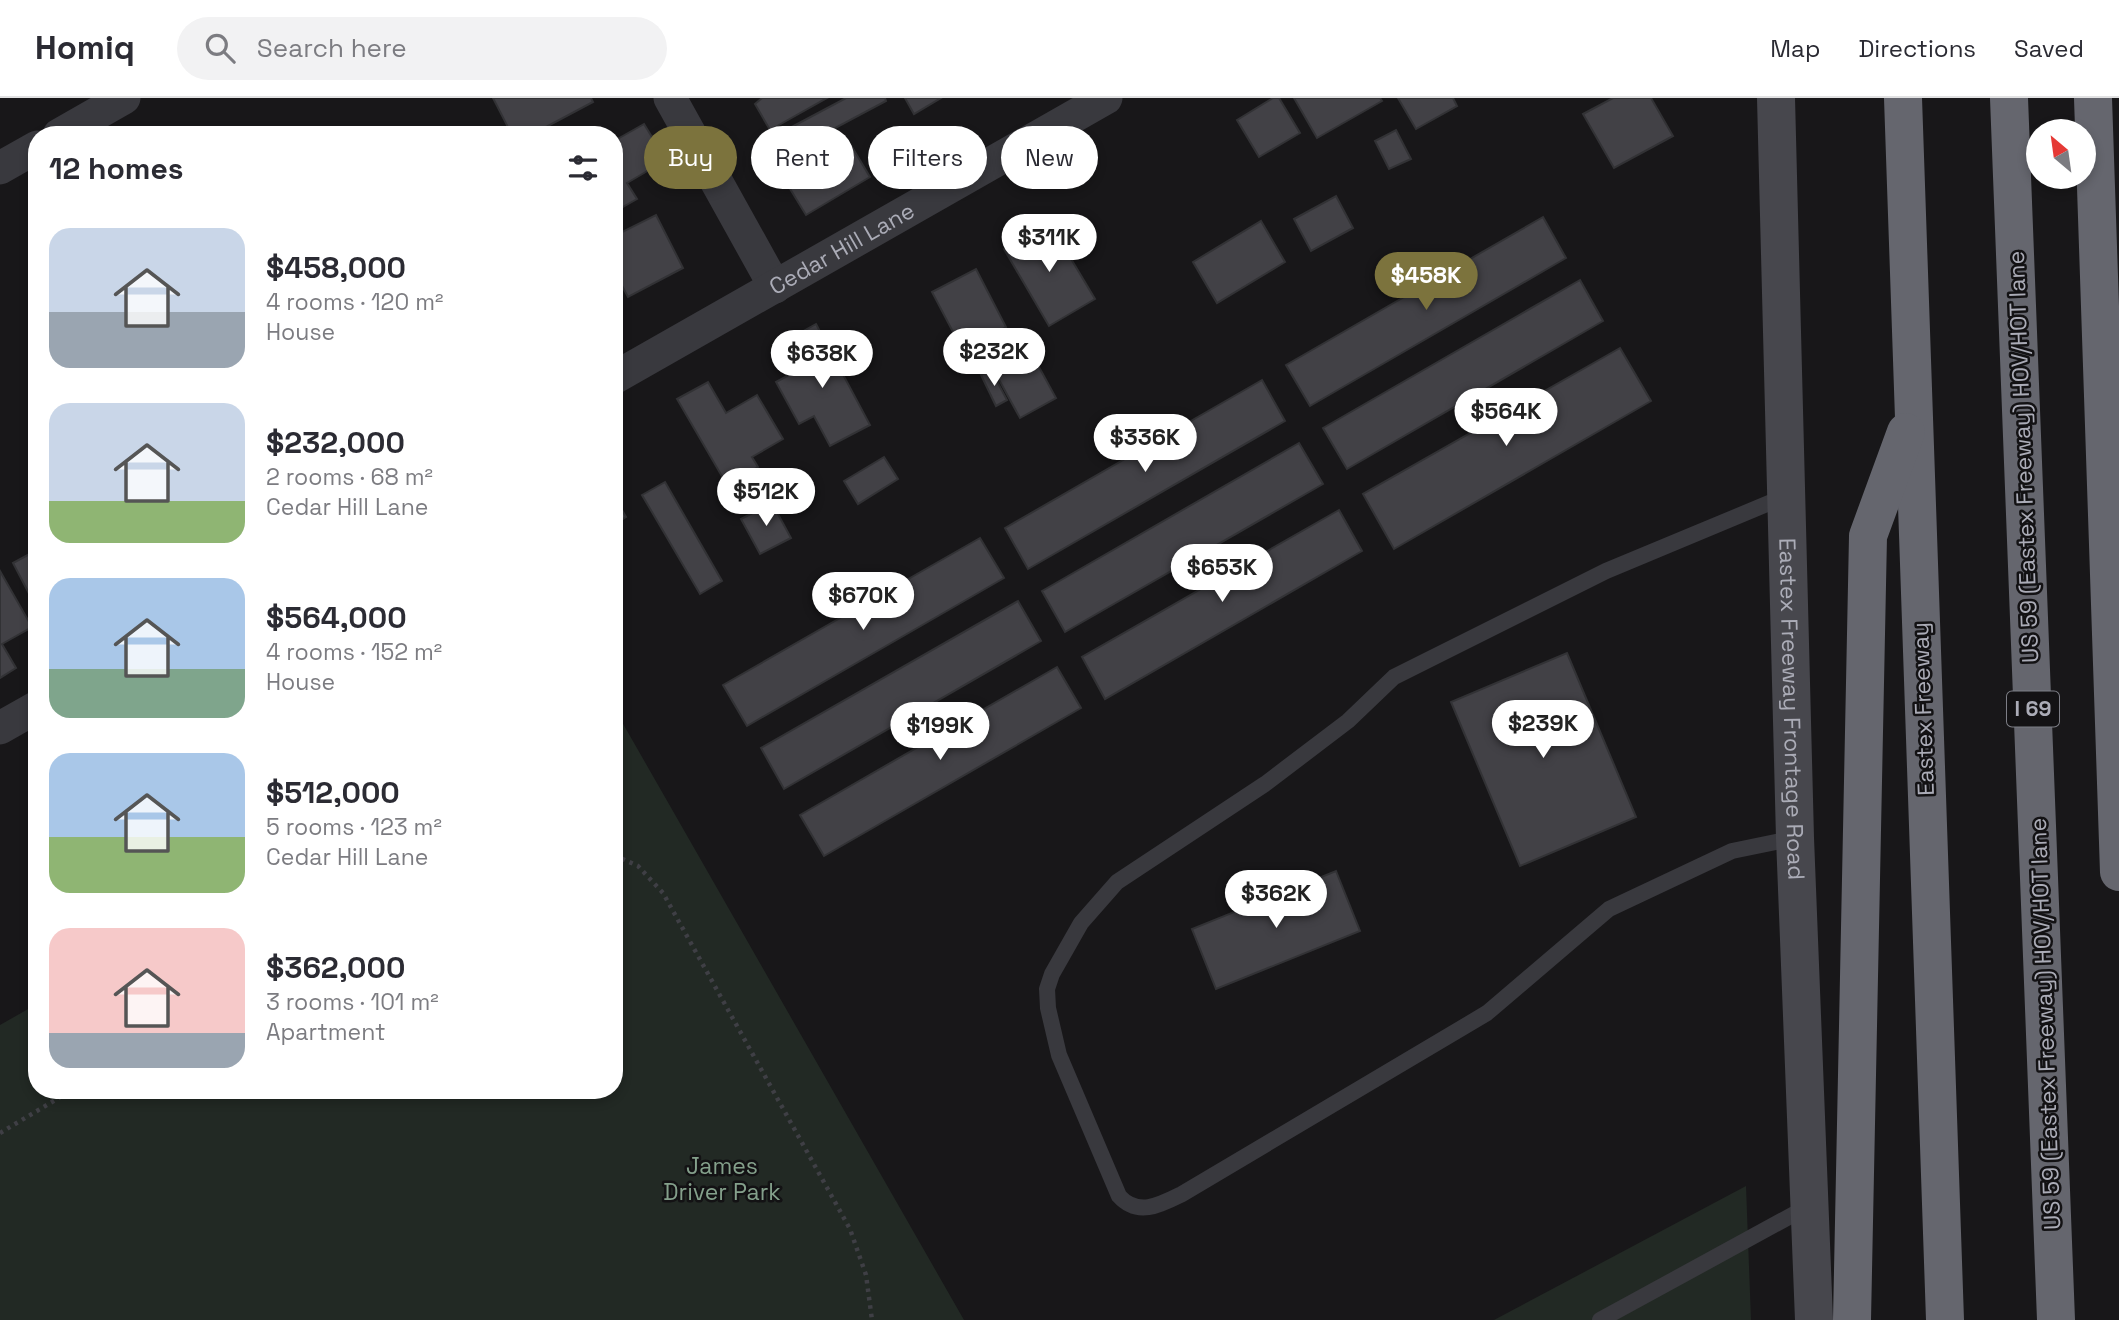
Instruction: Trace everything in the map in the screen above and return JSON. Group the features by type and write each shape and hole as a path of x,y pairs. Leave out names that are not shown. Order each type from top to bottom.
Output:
{"highway":[{"name":"Eastex Freeway","path":"1903,98 1945,1320"},
{"name":"US 59 (Eastex Freeway) HOV/HOT lane","path":"2009,98 2056,1320"},
{"path":"2093,98 2119,872"},
{"path":"1852,1320 1868,536 1913,414"}],"main road":[{"name":"Eastex Freeway Frontage Road","path":"1776,98 1795,838 1814,1320"}],"street":[{"path":"75,126 124,98"},
{"path":"670,98 775,287"},
{"name":"Cedar Hill Lane","path":"623,373 1106,98"},
{"path":"0,168 28,152"},
{"path":"0,728 28,712"}],"lane":[{"path":"1786,496 1606,571 1394,677 1348,721 1265,784 1116,882 1081,923 1052,974 1047,989 1052,1032 1059,1055 1119,1196 1125,1204 1138,1209 1149,1208 1182,1194 1486,1013 1609,909 1732,851 1795,838"},
{"path":"1600,1320 1809,1206"}],"path":[{"path":"623,859 638,866 663,893 850,1229 866,1275 872,1320"},
{"path":"0,1133 57,1099"}],"green space":[{"name":"James Driver Park","path":"623,724 964,1320 0,1320 0,1025 28,1009 28,1099 623,1099"},
{"path":"1746,1186 1751,1320 1494,1320"}],"building":[{"path":"493,98 591,98 593,102 548,126 507,126"},
{"path":"762,98 827,98 777,126 768,126 755,104"},
{"path":"846,98 885,98 886,101 839,126 794,126"},
{"path":"905,98 941,98 914,114"},
{"path":"1273,98 1279,98 1300,133 1259,157 1237,120"},
{"path":"1294,98 1380,98 1382,101 1317,138"},
{"path":"1398,98 1453,98 1457,106 1416,129"},
{"path":"1613,98 1651,98 1673,136 1614,168 1583,114"},
{"path":"644,124 644,173 627,183 637,199 623,207 623,136"},
{"path":"1396,130 1411,159 1389,169 1375,141"},
{"path":"854,150 868,174 868,178 854,186"},
{"path":"790,189 850,189 806,215"},
{"path":"1336,196 1353,228 1311,251 1294,219"},
{"path":"656,215 683,268 628,297 623,288 623,232"},
{"path":"1543,217 1566,258 1310,406 1286,365"},
{"path":"1261,221 1285,262 1217,303 1193,262"},
{"path":"1049,222 1095,299 1049,326 1004,249"},
{"path":"976,269 1006,327 963,351 932,292"},
{"path":"1580,280 1603,321 1347,469 1323,428"},
{"path":"816,324 870,425 830,446 814,416 799,424 776,382 806,366 791,338"},
{"path":"1028,347 1056,398 1020,418 992,367"},
{"path":"1620,348 1651,401 1394,549 1363,494"},
{"path":"991,370 1007,400 996,406 981,375"},
{"path":"1262,380 1285,421 1028,569 1005,528"},
{"path":"708,382 726,413 757,395 783,439 752,457 758,467 727,485 677,399"},
{"path":"1299,443 1323,484 1065,632 1042,591"},
{"path":"884,457 898,479 858,504 844,481"},
{"path":"665,482 722,581 700,594 642,495"},
{"path":"772,503 791,538 760,554 741,519"},
{"path":"1339,510 1362,551 1105,699 1082,657"},
{"path":"980,538 1004,578 747,726 723,685"},
{"path":"28,555 28,592 13,563"},
{"path":"0,571 28,620 28,629 2,644 16,668 0,678"},
{"path":"1018,601 1041,641 784,789 761,748"},
{"path":"1567,653 1636,817 1520,866 1451,702"},
{"path":"1057,667 1081,708 824,856 800,815"},
{"path":"1336,871 1360,931 1216,989 1192,929"}]}
